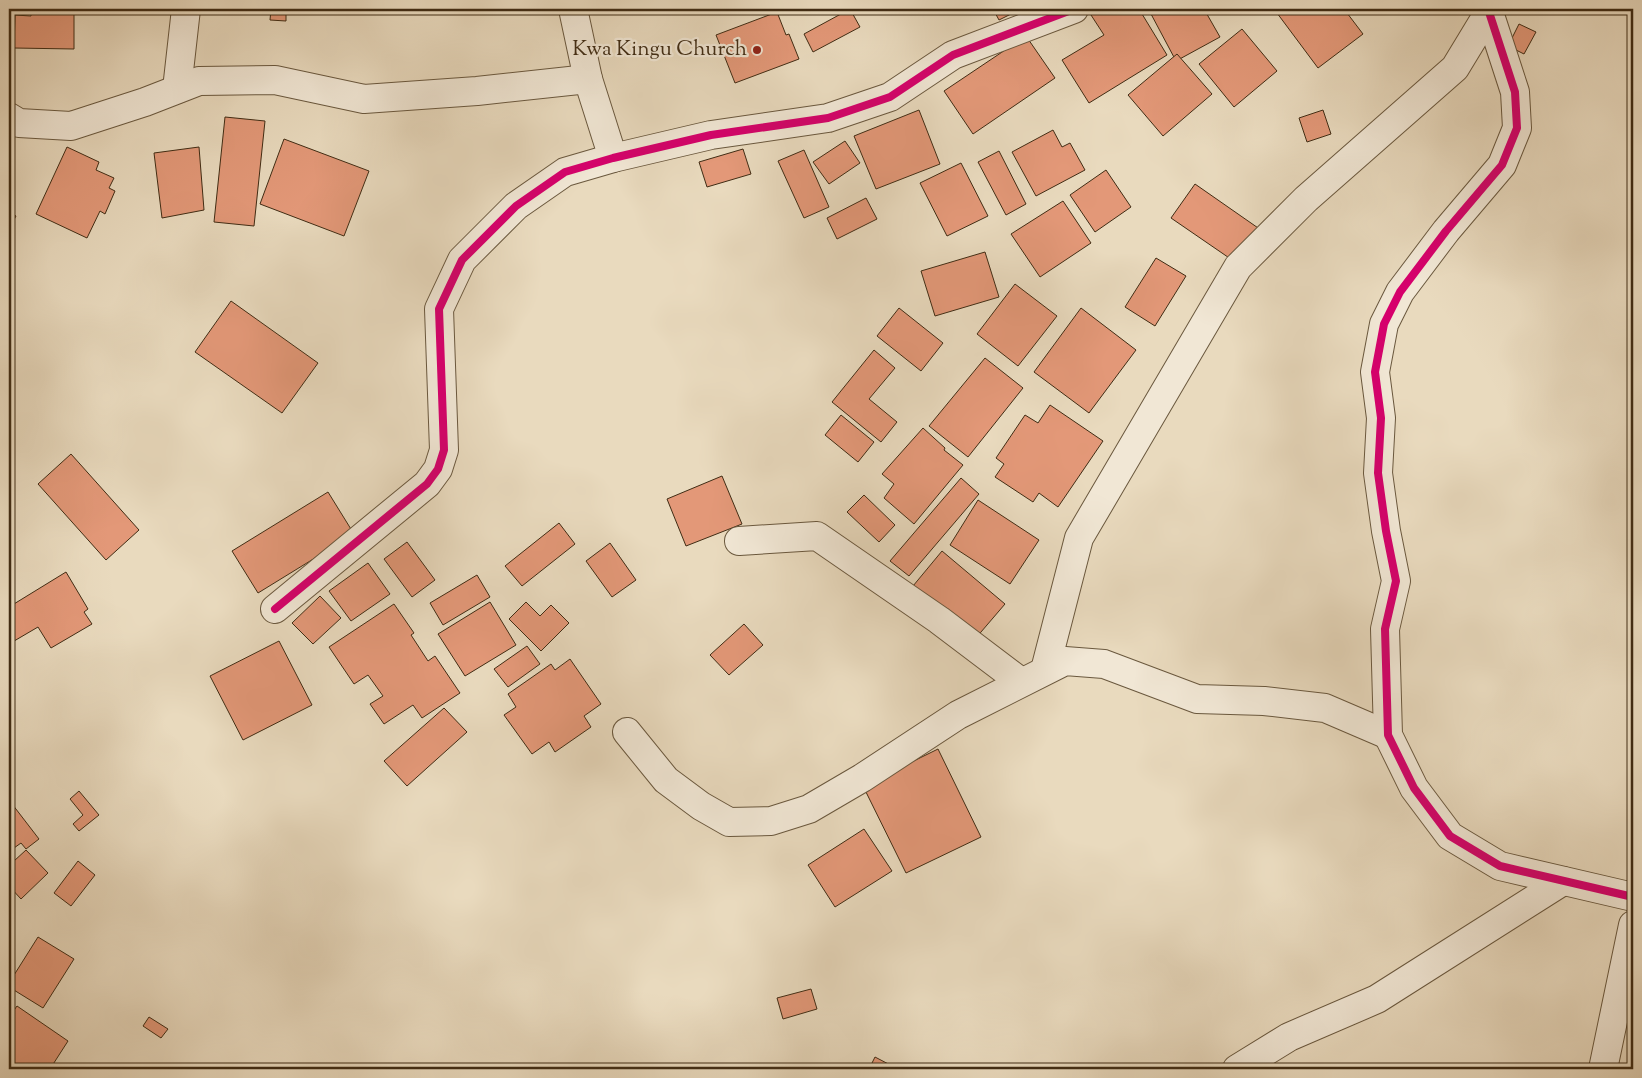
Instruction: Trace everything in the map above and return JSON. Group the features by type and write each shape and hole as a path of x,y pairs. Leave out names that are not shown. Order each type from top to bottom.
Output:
{"street":[{"path":"177,89 186,9"},
{"path":"573,9 588,79 613,158"},
{"path":"276,609 427,484 438,469 444,450 439,309 462,260 516,206 565,172 613,158 711,135 828,118 890,97 954,55 1074,9"},
{"path":"1046,670 1079,538 1238,267 1306,199 1455,68 1488,10"},
{"path":"1488,10 1515,92 1517,128 1502,165 1446,231 1400,292 1384,324 1374,372 1381,418 1378,473 1386,531 1396,581 1385,629 1388,735 1414,788 1450,836 1500,866 1633,897"},
{"path":"9,117 19,123 71,126 199,80 274,80 364,99 477,91 588,79"},
{"path":"740,541 818,536 939,620 1021,682"},
{"path":"627,732 666,780 701,806 729,822 771,821 809,809 862,778 958,715 1066,661 1104,664 1196,699 1264,701 1325,708 1388,735"},
{"path":"1237,1069 1289,1037 1377,999 1562,881"},
{"path":"1603,1069 1633,925"}],"building":[{"path":"31,9 74,9 74,49 14,48 15,15 31,16"},
{"path":"271,9 286,9 286,21 270,20"},
{"path":"850,9 860,27 813,52 804,34"},
{"path":"993,9 1021,9 999,20"},
{"path":"1101,9 1139,9 1167,55 1089,103 1062,60 1104,35 1091,15"},
{"path":"1161,9 1204,9 1220,37 1176,61 1151,14"},
{"path":"1283,9 1344,9 1363,34 1318,68 1277,13"},
{"path":"777,12 786,35 789,34 799,59 735,83 716,35"},
{"path":"1519,24 1536,32 1524,54 1508,46"},
{"path":"1242,29 1277,71 1234,107 1199,64"},
{"path":"1026,36 1055,78 973,134 944,91"},
{"path":"1177,54 1212,94 1163,136 1128,95"},
{"path":"919,110 940,164 876,189 854,136"},
{"path":"1323,110 1331,134 1307,142 1299,118"},
{"path":"225,117 265,121 254,226 214,222"},
{"path":"1053,130 1062,147 1070,143 1085,170 1036,196 1012,152"},
{"path":"284,139 369,171 344,236 260,204"},
{"path":"845,141 860,163 829,184 813,162"},
{"path":"67,147 99,162 96,170 114,178 109,188 115,191 105,214 100,211 87,238 36,214"},
{"path":"199,147 204,210 162,218 154,153"},
{"path":"743,149 751,174 707,187 699,162"},
{"path":"804,150 829,207 804,218 778,161"},
{"path":"999,151 1026,204 1006,215 978,162"},
{"path":"961,163 988,216 947,236 920,183"},
{"path":"1106,170 1131,207 1095,232 1070,195"},
{"path":"1195,184 1261,230 1238,264 1171,218"},
{"path":"866,198 877,219 837,239 827,218"},
{"path":"1063,201 1091,243 1040,277 1011,234"},
{"path":"9,212 16,216 9,229"},
{"path":"985,252 999,297 935,316 921,271"},
{"path":"1156,258 1186,276 1155,326 1125,307"},
{"path":"1015,284 1057,316 1018,366 977,334"},
{"path":"231,301 318,363 282,413 195,352"},
{"path":"899,308 943,343 921,371 877,336"},
{"path":"1081,308 1136,350 1089,413 1034,372"},
{"path":"874,350 895,368 869,399 897,422 881,442 832,402"},
{"path":"985,358 1023,388 968,457 929,426"},
{"path":"1050,405 1103,441 1058,507 1039,493 1033,502 995,477 1004,464 996,458 1025,415 1038,423"},
{"path":"841,415 874,442 858,462 825,435"},
{"path":"923,428 945,448 944,450 963,465 914,524 884,498 894,484 882,474"},
{"path":"71,454 139,530 106,560 38,484"},
{"path":"722,476 742,524 686,546 667,499"},
{"path":"961,478 979,494 909,576 890,561"},
{"path":"328,492 354,534 258,593 232,551"},
{"path":"864,495 895,525 879,542 847,512"},
{"path":"978,500 1039,540 1010,584 950,545"},
{"path":"559,523 575,544 522,586 505,566"},
{"path":"407,542 435,580 412,597 384,559"},
{"path":"610,543 636,580 612,597 586,561"},
{"path":"942,551 1005,604 975,639 913,586"},
{"path":"368,563 390,594 351,621 329,591"},
{"path":"66,572 88,609 84,612 92,624 51,648 38,627 9,644 9,607"},
{"path":"477,575 490,597 443,625 430,603"},
{"path":"320,596 341,618 313,644 292,623"},
{"path":"490,602 516,645 465,676 438,634"},
{"path":"526,602 540,616 551,605 569,623 541,651 509,619"},
{"path":"394,604 414,633 411,635 428,661 435,656 460,693 422,718 413,705 384,724 370,704 383,696 368,675 354,684 329,647"},
{"path":"744,624 763,645 729,675 710,655"},
{"path":"279,641 312,705 243,740 210,676"},
{"path":"527,646 540,664 508,687 494,669"},
{"path":"570,659 601,704 584,716 591,727 555,752 549,742 532,754 504,715 516,707 508,694 551,664 555,670"},
{"path":"444,708 467,732 407,786 384,761"},
{"path":"938,749 981,837 906,873 863,786"},
{"path":"79,791 99,815 79,831 73,824 83,815 70,799"},
{"path":"9,800 39,839 26,849 21,843 14,848 9,841"},
{"path":"864,829 892,871 835,907 808,865"},
{"path":"26,850 48,873 21,899 9,886 9,855 14,861"},
{"path":"78,861 95,875 71,906 54,893"},
{"path":"38,937 74,959 43,1008 9,987 9,983"},
{"path":"811,989 817,1009 783,1019 777,998"},
{"path":"17,1006 68,1041 50,1069 9,1069 9,1017"},
{"path":"149,1017 168,1029 161,1038 143,1026"},
{"path":"875,1057 898,1069 869,1069"}],"cycle path":[{"path":"275,609 427,484 438,469 444,450 439,309 462,260 516,206 565,172 613,158 711,135 828,118 890,97 953,55 1074,9"},
{"path":"1488,9 1515,92 1517,128 1502,165 1446,231 1400,292 1384,324 1375,372 1381,418 1378,473 1386,531 1396,581 1385,629 1388,735 1414,788 1450,836 1500,866 1633,897"}],"place":[{"name":"Kwa Kingu Church","path":"757,50"}]}
